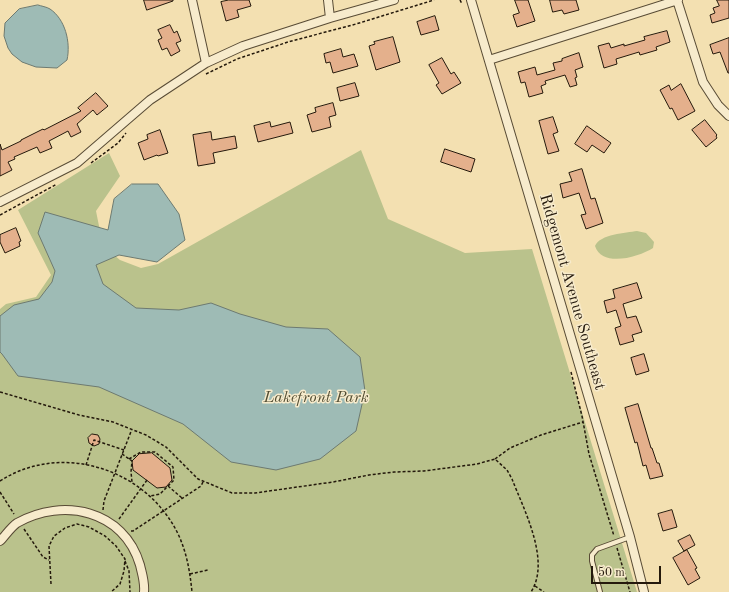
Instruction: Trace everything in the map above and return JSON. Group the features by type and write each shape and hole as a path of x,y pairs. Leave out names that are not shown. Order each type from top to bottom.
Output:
{"street":[{"path":"192,0 206,63"},
{"path":"328,0 330,18"},
{"path":"0,202 77,162 150,100 206,63 243,46 330,18 394,0"},
{"name":"Ridgemont Avenue Southeast","path":"471,0 630,537 644,592"},
{"path":"489,60 677,0 703,82 718,106 729,116"},
{"path":"0,541 16,524 36,515 62,510 86,512 111,522 130,540 138,558 145,582 144,592"}],"lane":[{"path":"600,592 592,561 592,555 598,549 630,537"}],"path":[{"path":"202,76 237,59 281,44 356,24 434,0"},
{"path":"460,0 464,10"},
{"path":"88,165 118,142 127,132"},
{"path":"0,215 63,180"},
{"path":"570,367 589,454 630,592"},
{"path":"0,392 47,406 113,422 146,435 166,447 198,479 232,493 255,493 333,482 369,475 424,471 476,464 495,459 510,448 541,435 583,422"},
{"path":"103,511 104,501 132,429"},
{"path":"86,465 94,440 124,450"},
{"path":"129,459 141,452 155,452 173,467 174,480 160,494 150,496"},
{"path":"122,454 132,461 132,483"},
{"path":"495,459 507,470 512,479 537,548 538,569 535,586 531,592"},
{"path":"0,481 11,474 24,469 54,463 73,462 101,468 132,483 150,496 164,511 179,535 186,555 192,592"},
{"path":"114,525 147,480"},
{"path":"130,532 201,486 203,482"},
{"path":"168,486 182,499"},
{"path":"51,584 49,546 54,536 65,528 77,524 89,527 105,536 116,546 125,559 129,571 130,592"},
{"path":"111,592 120,584 124,571 125,559"},
{"path":"190,574 208,570"},
{"path":"535,586 544,592"}],"green space":[{"name":"Lakefront Park","path":"361,150 388,219 465,253 532,249 637,592 0,592 0,309 6,304 36,297 51,275 18,210 109,153 120,176 96,211 99,226 109,251 120,260 141,268 158,264"},
{"path":"637,231 646,233 654,242 653,248 639,255 621,259 613,259 605,257 599,253 595,246 602,239 620,233"}],"water":[{"path":"38,5 49,8 55,13 60,19 66,32 68,46 67,60 57,68 36,67 22,62 12,54 8,48 4,36 5,23 19,9"},
{"path":"132,184 158,184 179,214 185,240 157,262 119,255 96,265 103,284 136,308 179,310 211,303 240,314 286,327 328,329 360,357 365,391 356,431 320,459 276,470 231,462 183,424 99,387 18,376 0,352 0,316 14,305 39,299 52,282 55,271 38,233 45,212 108,230 114,199"}],"building":[{"path":"144,0 173,0 173,1 147,10"},
{"path":"229,0 249,0 251,6 237,10 239,17 226,21 221,2"},
{"path":"515,0 528,0 535,21 517,27 513,15 519,13"},
{"path":"550,0 576,0 579,10 564,14 562,10 553,12"},
{"path":"717,0 729,0 729,18 712,23 710,15 715,13 713,8 719,6"},
{"path":"435,16 439,30 421,35 417,22"},
{"path":"170,25 174,33 177,31 181,41 176,43 180,51 171,56 167,48 162,50 158,40 162,38 158,30"},
{"path":"667,31 670,42 656,47 657,50 640,55 639,52 616,59 617,64 604,68 598,46 609,43 611,48 624,44 624,46 645,40 644,37"},
{"path":"393,37 400,62 376,70 369,46 375,44 374,42"},
{"path":"729,38 728,73 720,52 713,54 710,45"},
{"path":"341,49 343,57 354,54 358,66 333,73 330,62 326,63 324,54"},
{"path":"579,53 583,67 575,70 577,85 570,87 565,75 545,81 546,84 541,86 543,93 529,97 525,82 521,83 518,72 535,67 537,75 555,70 553,63 562,61 562,59"},
{"path":"442,58 451,74 454,72 461,83 442,94 436,85 439,83 429,65"},
{"path":"355,83 359,96 340,101 337,88"},
{"path":"681,84 695,111 678,120 672,108 670,109 660,90 669,85 671,90"},
{"path":"96,93 108,106 97,115 93,110 77,124 81,132 71,137 68,131 49,141 52,148 40,153 37,147 14,157 15,159 8,162 12,170 0,176 0,144 2,150 81,111 78,108"},
{"path":"333,103 336,115 329,117 331,127 312,132 307,115 316,112 315,108"},
{"path":"553,117 558,132 553,134 559,151 548,154 539,121"},
{"path":"705,120 717,135 717,138 706,147 692,130"},
{"path":"270,122 271,127 290,122 293,133 258,142 254,126"},
{"path":"587,126 611,143 604,153 592,145 587,152 575,144"},
{"path":"160,130 168,153 144,160 138,143 148,139 147,135"},
{"path":"211,132 212,140 235,136 237,148 213,153 215,163 198,166 193,135"},
{"path":"445,149 475,159 471,172 441,162"},
{"path":"582,169 591,199 595,198 603,223 586,229 581,215 586,214 579,193 563,198 560,184 572,181 569,173"},
{"path":"16,228 21,241 19,242 20,246 5,253 0,242 0,235"},
{"path":"637,283 642,298 623,304 627,318 636,316 642,332 632,335 634,341 620,345 615,328 621,326 616,310 607,313 604,301 615,298 613,290"},
{"path":"644,354 649,371 636,375 631,358"},
{"path":"638,404 651,448 657,463 659,463 663,476 650,479 646,465 643,466 637,442 635,443 625,408"},
{"path":"92,434 98,435 100,439 99,444 94,446 89,443 88,438"},
{"path":"152,453 170,468 172,480 166,487 157,488 133,470 132,461 139,454"},
{"path":"672,510 677,527 663,531 658,514"},
{"path":"690,535 695,545 684,551 678,541"},
{"path":"687,550 697,568 695,569 700,578 688,585 673,558"}]}
